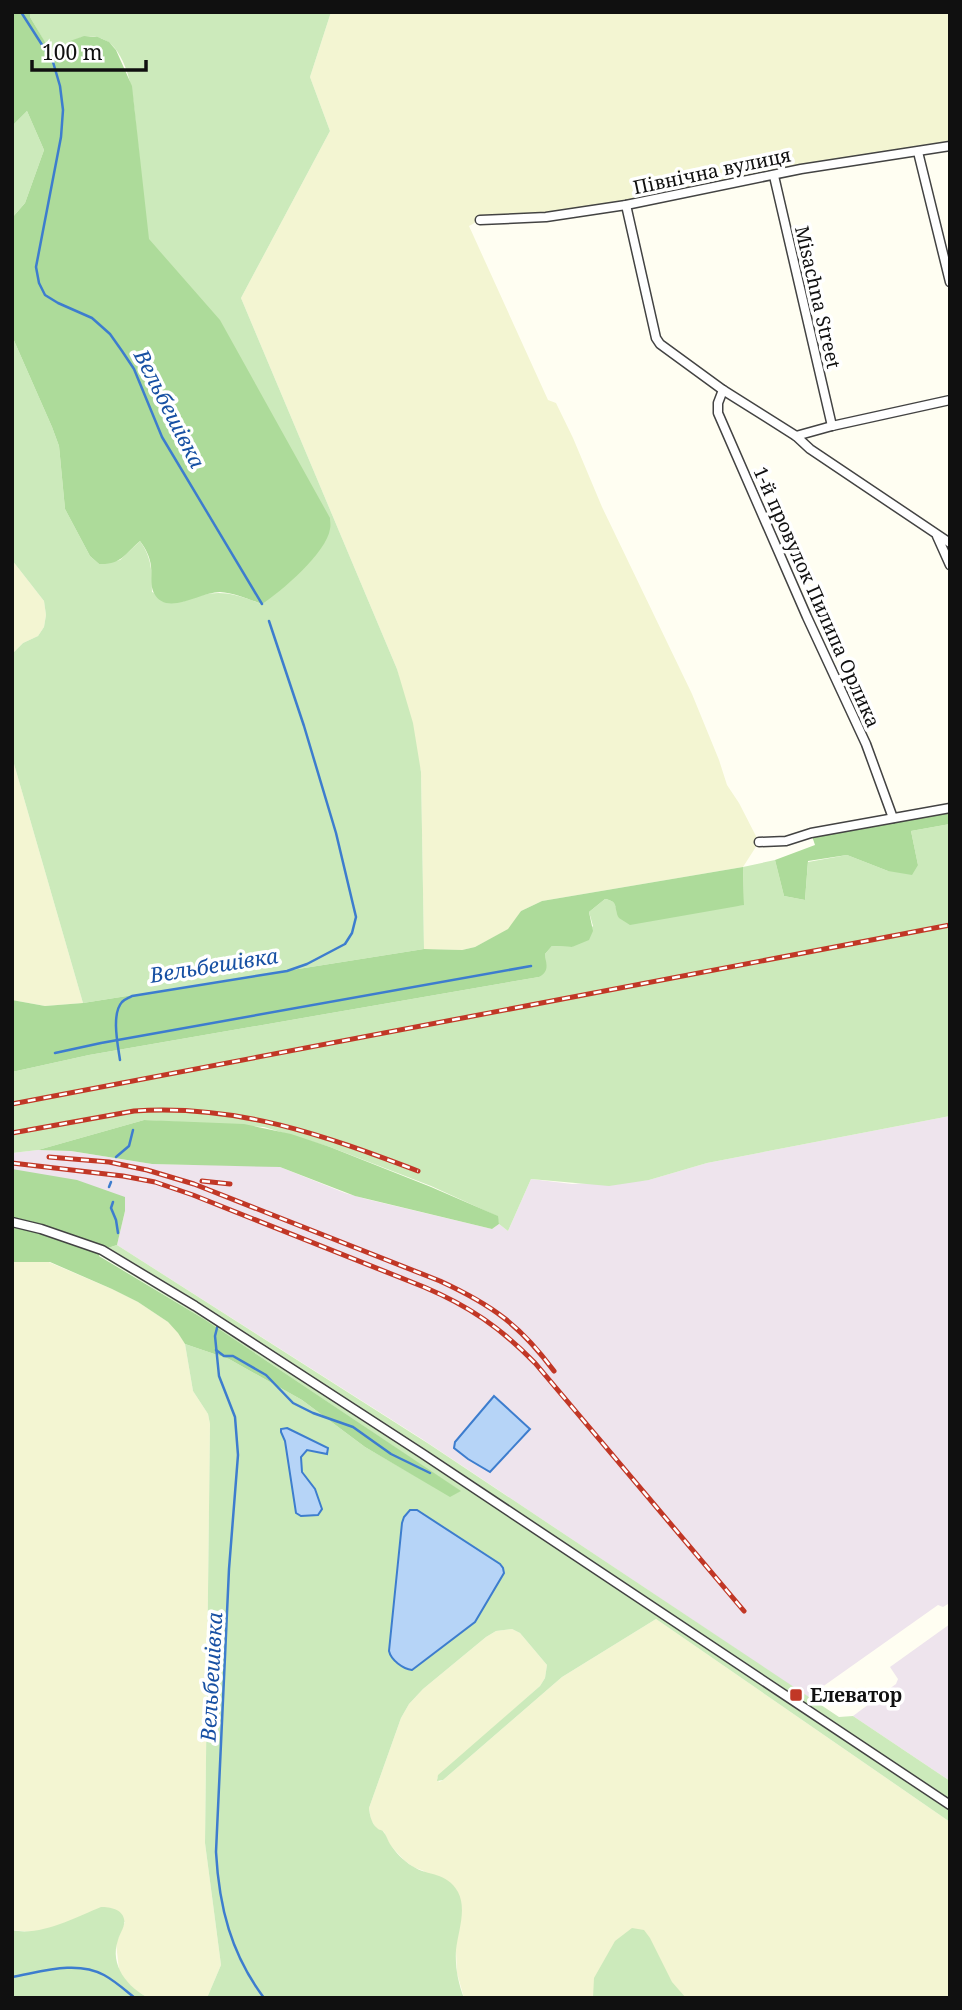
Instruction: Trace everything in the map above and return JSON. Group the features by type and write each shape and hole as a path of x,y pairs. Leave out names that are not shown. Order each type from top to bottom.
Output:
{"street":[{"name":"Північна вулиця","path":"480,220 545,217 626,205 801,169 950,146"},
{"path":"918,152 950,282"},
{"name":"Misachna Street","path":"774,176 832,426"},
{"path":"626,205 658,341 723,390 796,436 810,449 950,543"},
{"name":"1-й провулок Пилипа Орлика","path":"723,390 718,403 718,413 866,744 893,818"},
{"path":"796,436 950,400"},
{"path":"936,534 950,565"},
{"path":"759,842 786,841 811,833 950,808"},
{"path":"12,1222 102,1250 126,1263 423,1454 950,1804"}],"shaded area":[{"path":"950,1116 950,1606 938,1605 808,1697 422,1439 117,1245 125,1211 12,1169 12,1153 38,1150 71,1151 152,1164 280,1167 366,1199 492,1229 499,1224 508,1231 531,1179 572,1184 649,1180 707,1163"},
{"path":"950,1624 950,1781 853,1716 896,1684 898,1679 890,1667"}],"green space":[{"path":"12,12 30,12 30,17 54,57 70,41 84,36 98,37 109,42 116,50 132,86 149,239 220,320 330,518 330,528 321,549 291,581 262,604 220,592 184,602 167,603 159,600 152,587 149,556 140,541 118,561 99,564 90,556 65,509 59,446 12,336 12,218 25,203 44,150 27,111 12,126"},
{"path":"30,12 331,12 310,77 330,131 241,298 397,669 413,723 421,772 424,949 83,1003 12,757 12,654 23,643 38,636 44,627 46,615 44,601 12,560 12,336 59,446 65,509 90,556 99,564 120,560 140,541 150,565 152,592 182,602 222,593 262,604 146,253 134,109 123,62 105,40 85,36 65,46 54,58 30,17"},
{"path":"331,12 950,12 950,146 801,169 626,205 480,220 469,226 548,400 556,403 602,507 692,694 727,785 759,842 743,867 542,901 521,911 509,929 475,947 462,950 424,949 421,772 397,669 241,298 330,131 310,77"},
{"path":"27,111 44,150 25,203 12,218 12,126"},
{"path":"12,303 14,314 12,336"},
{"path":"12,560 44,601 46,615 44,627 38,636 23,643 12,654"},
{"path":"12,757 83,1003 45,1006 12,1000"},
{"path":"950,808 950,824 911,831 918,865 912,875 888,871 847,855 808,861 805,900 784,896 775,860 815,845 811,833"},
{"path":"950,824 950,1116 707,1163 649,1180 609,1186 531,1179 508,1231 499,1224 497,1216 431,1186 330,1147 264,1127 144,1120 38,1150 12,1153 12,1072 89,1055 539,977 546,964 545,954 552,946 572,947 593,926 589,912 605,899 614,904 617,914 744,905 743,867 775,860 784,896 805,900 808,862 847,855 888,871 918,865 911,831"},
{"path":"743,867 744,905 630,925 619,918 613,902 605,899 589,912 593,931 589,940 572,947 552,946 545,954 546,970 539,977 89,1055 12,1072 12,1000 45,1006 83,1003 424,949 462,950 475,947 508,929 521,911 542,901"},
{"path":"144,1120 244,1124 291,1134 431,1187 498,1216 499,1224 492,1229 355,1196 280,1167 152,1164 71,1151 38,1150"},
{"path":"12,1169 77,1180 125,1197 125,1211 117,1245 102,1250 99,1256 204,1319 461,1491 450,1497 365,1447 302,1400 229,1359 185,1344 168,1322 138,1302 50,1262 12,1262"},
{"path":"117,1245 429,1444 839,1717 853,1716 950,1781 950,1822 656,1619 562,1677 443,1780 437,1781 438,1775 540,1686 545,1678 547,1665 520,1633 512,1629 496,1631 423,1689 409,1704 401,1718 369,1808 373,1824 384,1832 403,1859 418,1869 448,1881 458,1892 462,1913 456,1962 464,1998 207,1998 221,1965 205,1843 210,1424 208,1414 193,1391 185,1344 229,1359 302,1400 365,1447 450,1496 460,1491 204,1319 99,1255 102,1250"},
{"path":"44,1260 138,1302 168,1322 185,1344 193,1391 208,1414 205,1843 221,1965 207,1998 149,1998 126,1982 119,1970 116,1943 125,1922 32,1932 12,1930 12,1262"},
{"path":"656,1619 950,1822 950,1998 464,1998 457,1973 456,1952 424,1871 404,1860 390,1845 384,1832 376,1828 371,1820 369,1808 401,1718 423,1689 496,1631 512,1629 520,1633 547,1665 545,1678 540,1686 437,1778 439,1782 562,1677"},
{"path":"101,1907 115,1909 123,1916 124,1924 116,1949 118,1967 134,1988 149,1998 12,1998 12,1930 34,1931 46,1928"},
{"path":"632,1928 644,1930 672,1982 686,1998 593,1998 594,1978 615,1941"}],"water":[{"path":"494,1396 530,1429 490,1472 454,1448 455,1442"},
{"path":"287,1428 328,1448 327,1454 307,1450 301,1457 302,1472 315,1489 322,1509 318,1515 301,1516 296,1513 285,1441 281,1432 281,1429"},
{"path":"410,1510 417,1510 500,1564 504,1573 475,1622 412,1670 398,1664 389,1651 402,1523"}],"waterway":[{"name":"Вельбешівка","path":"21,12 53,62 63,110 61,137 36,267 39,283 45,295 92,318 110,334 122,351 134,369 162,437 262,604"},
{"name":"Вельбешівка","path":"120,1060 116,1022 119,1007 126,999 287,971 345,944 352,933 356,917 336,833 269,621"},
{"path":"55,1053 531,966"},
{"name":"Вельбешівка","path":"116,1157 129,1146 133,1130"},
{"name":"Вельбешівка","path":"109,1187 111,1182"},
{"name":"Вельбешівка","path":"113,1202 111,1208 118,1233"},
{"name":"Вельбешівка","path":"218,1324 215,1336 219,1376 235,1417 238,1455 229,1569 216,1852 220,1892 229,1929 243,1964 264,1998"},
{"name":"Вельбешівка","path":"216,1350 224,1356 233,1356 266,1375 293,1403 353,1427 391,1454 430,1473"},
{"path":"12,1977 58,1968 82,1968 104,1975 135,1998"}],"railway":[{"path":"12,1104 950,925"},
{"path":"12,1133 134,1111 209,1112 245,1117 314,1134 418,1171"},
{"path":"49,1157 109,1162 194,1184 440,1281 504,1318 529,1341 554,1371"},
{"path":"12,1163 155,1182 424,1287 470,1310 510,1339 535,1363 744,1611"},
{"path":"202,1181 230,1184"}],"place":[{"name":"Елеватор","path":"796,1695"}]}
